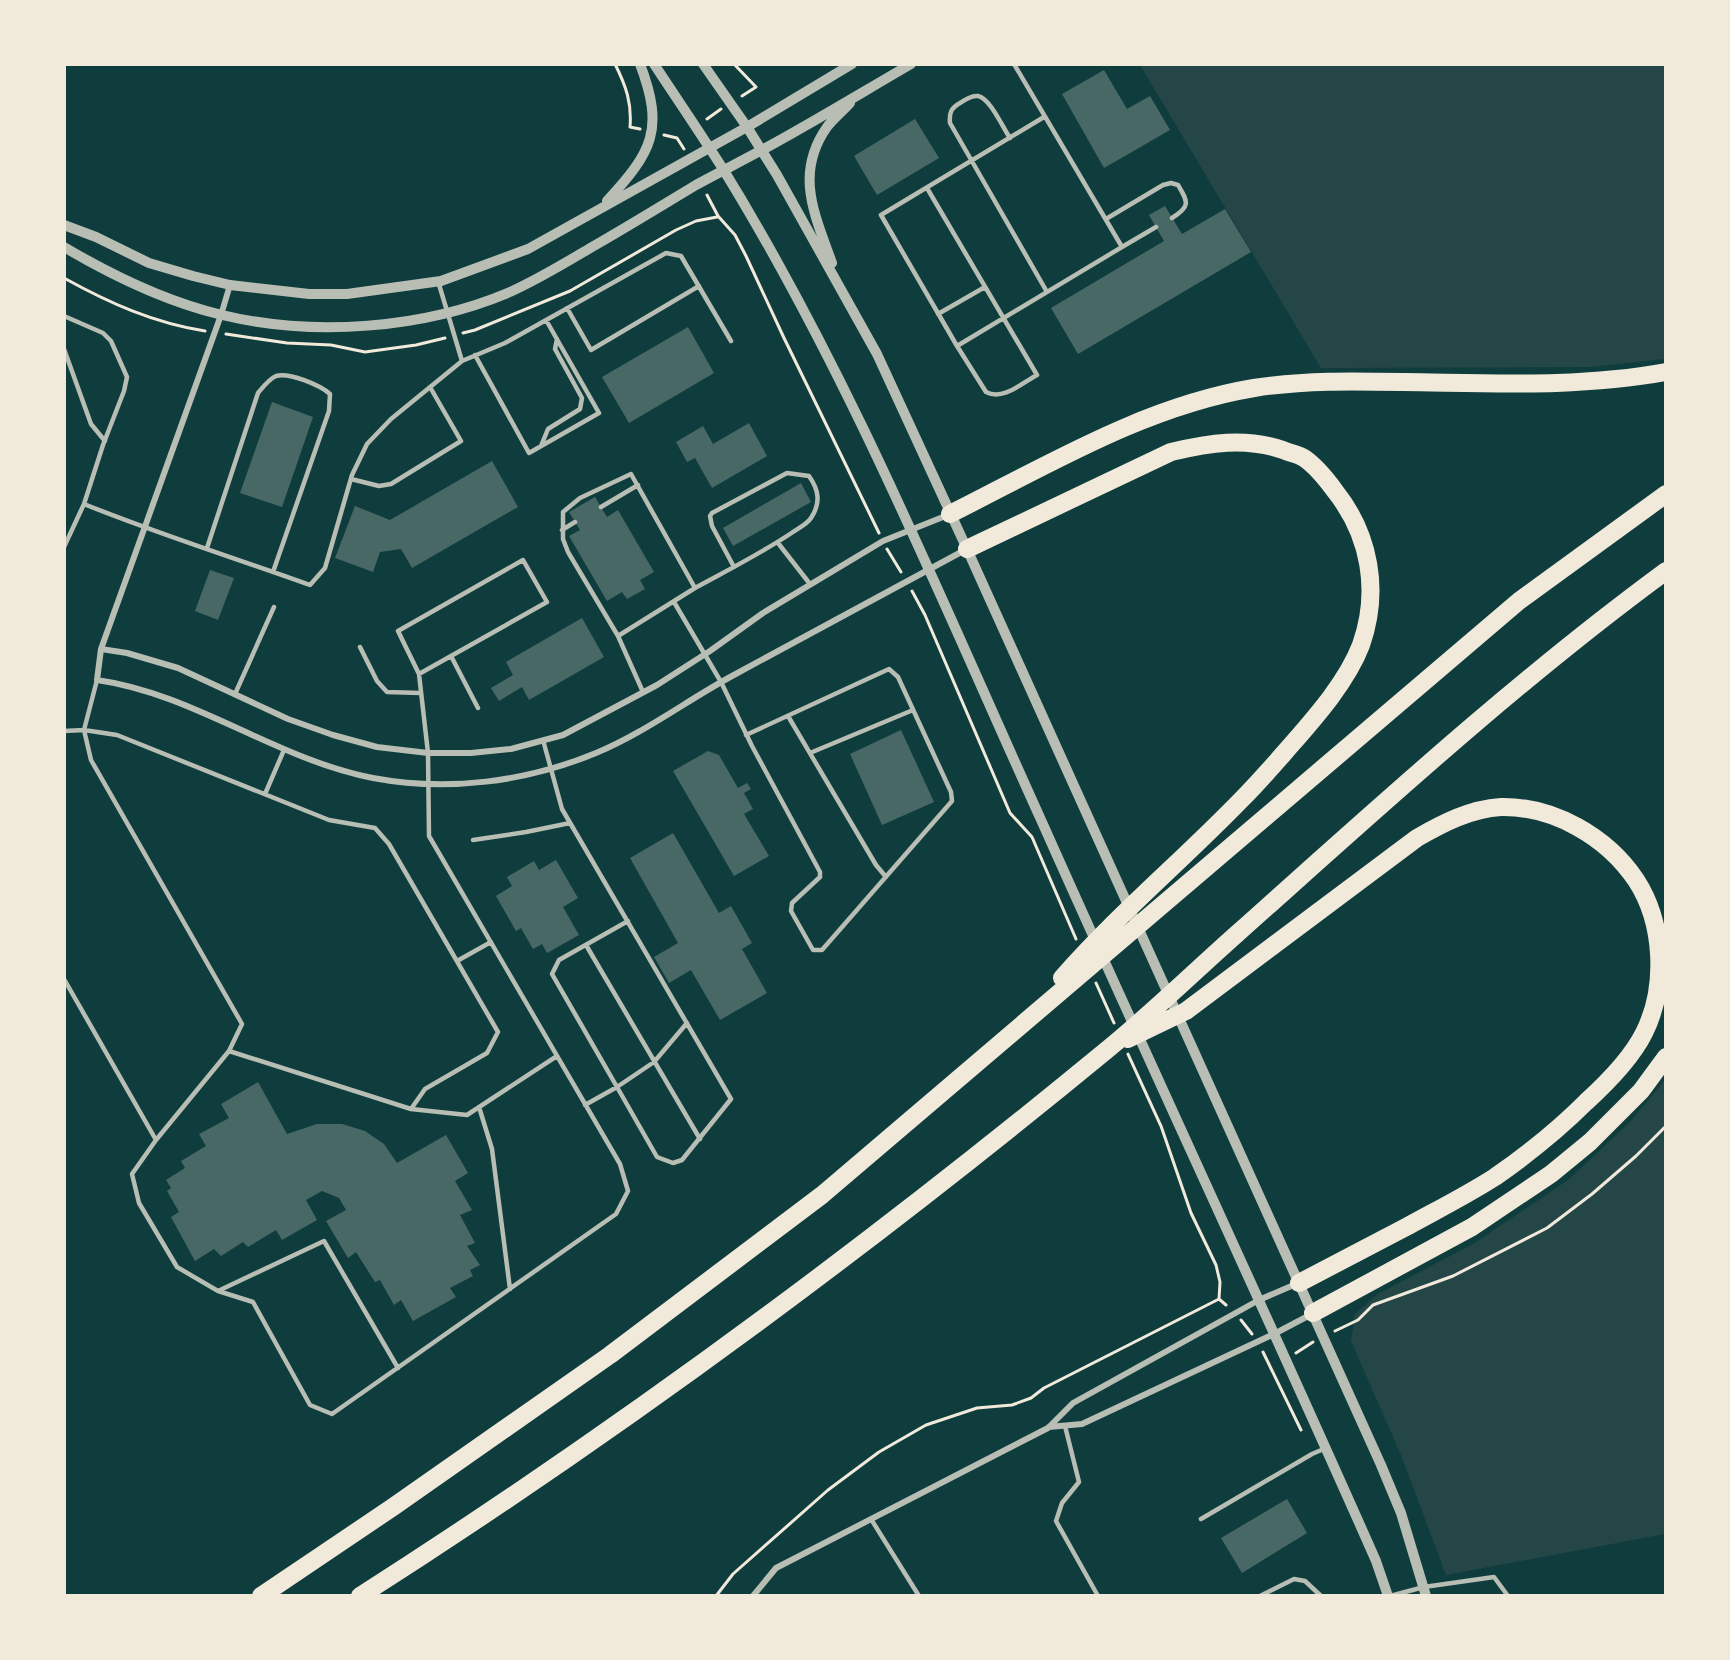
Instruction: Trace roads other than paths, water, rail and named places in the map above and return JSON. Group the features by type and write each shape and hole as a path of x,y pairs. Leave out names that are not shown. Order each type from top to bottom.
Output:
{"highway":[{"path":"950,514 1138,421 1175,407 1234,392 1323,380 1549,384 1629,379 1665,372"},
{"path":"967,549 1171,452 1206,444 1239,441 1270,446 1304,458 1327,480 1345,504 1358,530 1368,554 1372,587 1368,620 1360,646 1339,684 1311,723 1243,798 1092,944 1019,1027"},
{"path":"261,1596 393,1507 638,1334 822,1195 1519,601 1665,494"},
{"path":"360,1596 483,1515 682,1377 885,1227 1114,1039 1444,749 1550,661 1665,571"},
{"path":"1114,1039 1186,1011 1417,838 1447,821 1471,812 1502,807 1532,810 1560,818 1596,838 1611,851 1636,880 1649,908 1658,940 1659,978 1645,1032 1627,1059 1568,1120 1533,1150 1493,1178 1457,1200 1299,1283"},
{"path":"1313,1313 1472,1227 1551,1174 1590,1142 1641,1091 1665,1057"}],"street":[{"path":"600,209 632,174 645,152 652,132 653,114 640,64"},
{"path":"654,64 723,170 831,366 928,570 1326,1448 1389,1596"},
{"path":"703,64 747,127 777,176 877,354 1324,1336 1401,1513 1425,1591"},
{"path":"64,225 96,237 149,263 230,285 309,294 347,294 438,281 528,249 709,149 852,64"},
{"path":"64,247 135,284 221,315 271,324 351,327 392,324 446,312 508,292 541,277 701,182 761,151 911,64"},
{"path":"842,292 811,203 809,172 817,145 828,126 859,94"},
{"path":"230,285 101,649 97,680 122,684 173,699 284,750 328,766 373,778 428,784 466,784 506,780 552,769 596,753 638,732 721,682 967,549"},
{"path":"101,649 127,653 161,663 203,679 288,719 377,747 429,753 501,750 563,735 643,692 704,654 763,613 883,541 950,514"},
{"path":"753,1596 776,1568 1048,1428 1073,1403 1259,1300 1299,1283"},
{"path":"1048,1428 1082,1424 1258,1342 1313,1313"}],"lane":[{"path":"1014,64 1122,247"},
{"path":"1010,138 986,100 978,96 971,97 953,107 949,114 950,123 1047,292"},
{"path":"927,188 1037,375 1004,394 994,396 986,392 881,215 1044,117"},
{"path":"1106,219 1163,185 1171,183 1178,185 1186,198 1184,210 1172,218"},
{"path":"957,346 1156,227"},
{"path":"84,504 144,528 310,585 325,568 351,479 368,444 391,419 462,361 505,343 666,253 681,256 731,341"},
{"path":"438,281 462,361"},
{"path":"567,308 591,350 699,286"},
{"path":"938,314 985,287"},
{"path":"64,316 103,333 111,341 127,377 84,504 64,547"},
{"path":"475,355 529,453 599,413 546,320"},
{"path":"541,446 548,429 580,409 582,398 555,349 557,338"},
{"path":"64,349 91,424 105,441"},
{"path":"207,548 258,393 276,376 286,375 323,387 330,394 329,411 273,572"},
{"path":"351,479 379,486 391,484 461,441 430,387"},
{"path":"618,636 696,588 778,543 810,521 818,504 817,486 809,476 787,473 712,513 710,516 712,526 734,567"},
{"path":"643,692 618,636 568,552 562,530 563,512 572,503 631,474 696,588"},
{"path":"601,507 638,485"},
{"path":"562,530 575,522"},
{"path":"778,543 810,584"},
{"path":"97,680 84,730 91,760 242,1024 229,1051 156,1140 132,1174 139,1203 177,1267 218,1291 253,1302 310,1405 332,1414 616,1214 628,1191 620,1164 429,836 429,753 419,674 398,631 523,560 547,602 419,674"},
{"path":"674,602 721,682 747,735 820,872 820,877 792,903 791,911 813,950 822,950 952,801 951,792 898,677 889,669 747,735"},
{"path":"236,694 274,607"},
{"path":"360,647 377,681 387,692 420,693"},
{"path":"451,656 478,708"},
{"path":"810,753 913,710"},
{"path":"788,716 876,865 886,877"},
{"path":"64,731 84,730 117,735 329,820 375,828 389,844 498,1032 487,1053 425,1089 411,1109"},
{"path":"543,740 562,809 628,921 731,1099 682,1160 672,1163 657,1157 552,974 559,960 628,921"},
{"path":"265,794 284,750"},
{"path":"472,840 570,823"},
{"path":"457,961 491,942"},
{"path":"586,945 700,1139"},
{"path":"64,979 156,1140"},
{"path":"585,1105 654,1062 687,1023"},
{"path":"229,1051 411,1109 467,1115 557,1056"},
{"path":"479,1107 492,1149 510,1289"},
{"path":"218,1291 324,1241 398,1368"},
{"path":"1065,1426 1079,1482 1062,1503 1056,1521 1098,1596"},
{"path":"1201,1519 1326,1448"},
{"path":"872,1519 919,1596"},
{"path":"1389,1596 1494,1577 1508,1596"},
{"path":"1260,1596 1294,1579 1305,1581 1321,1596"}]}
